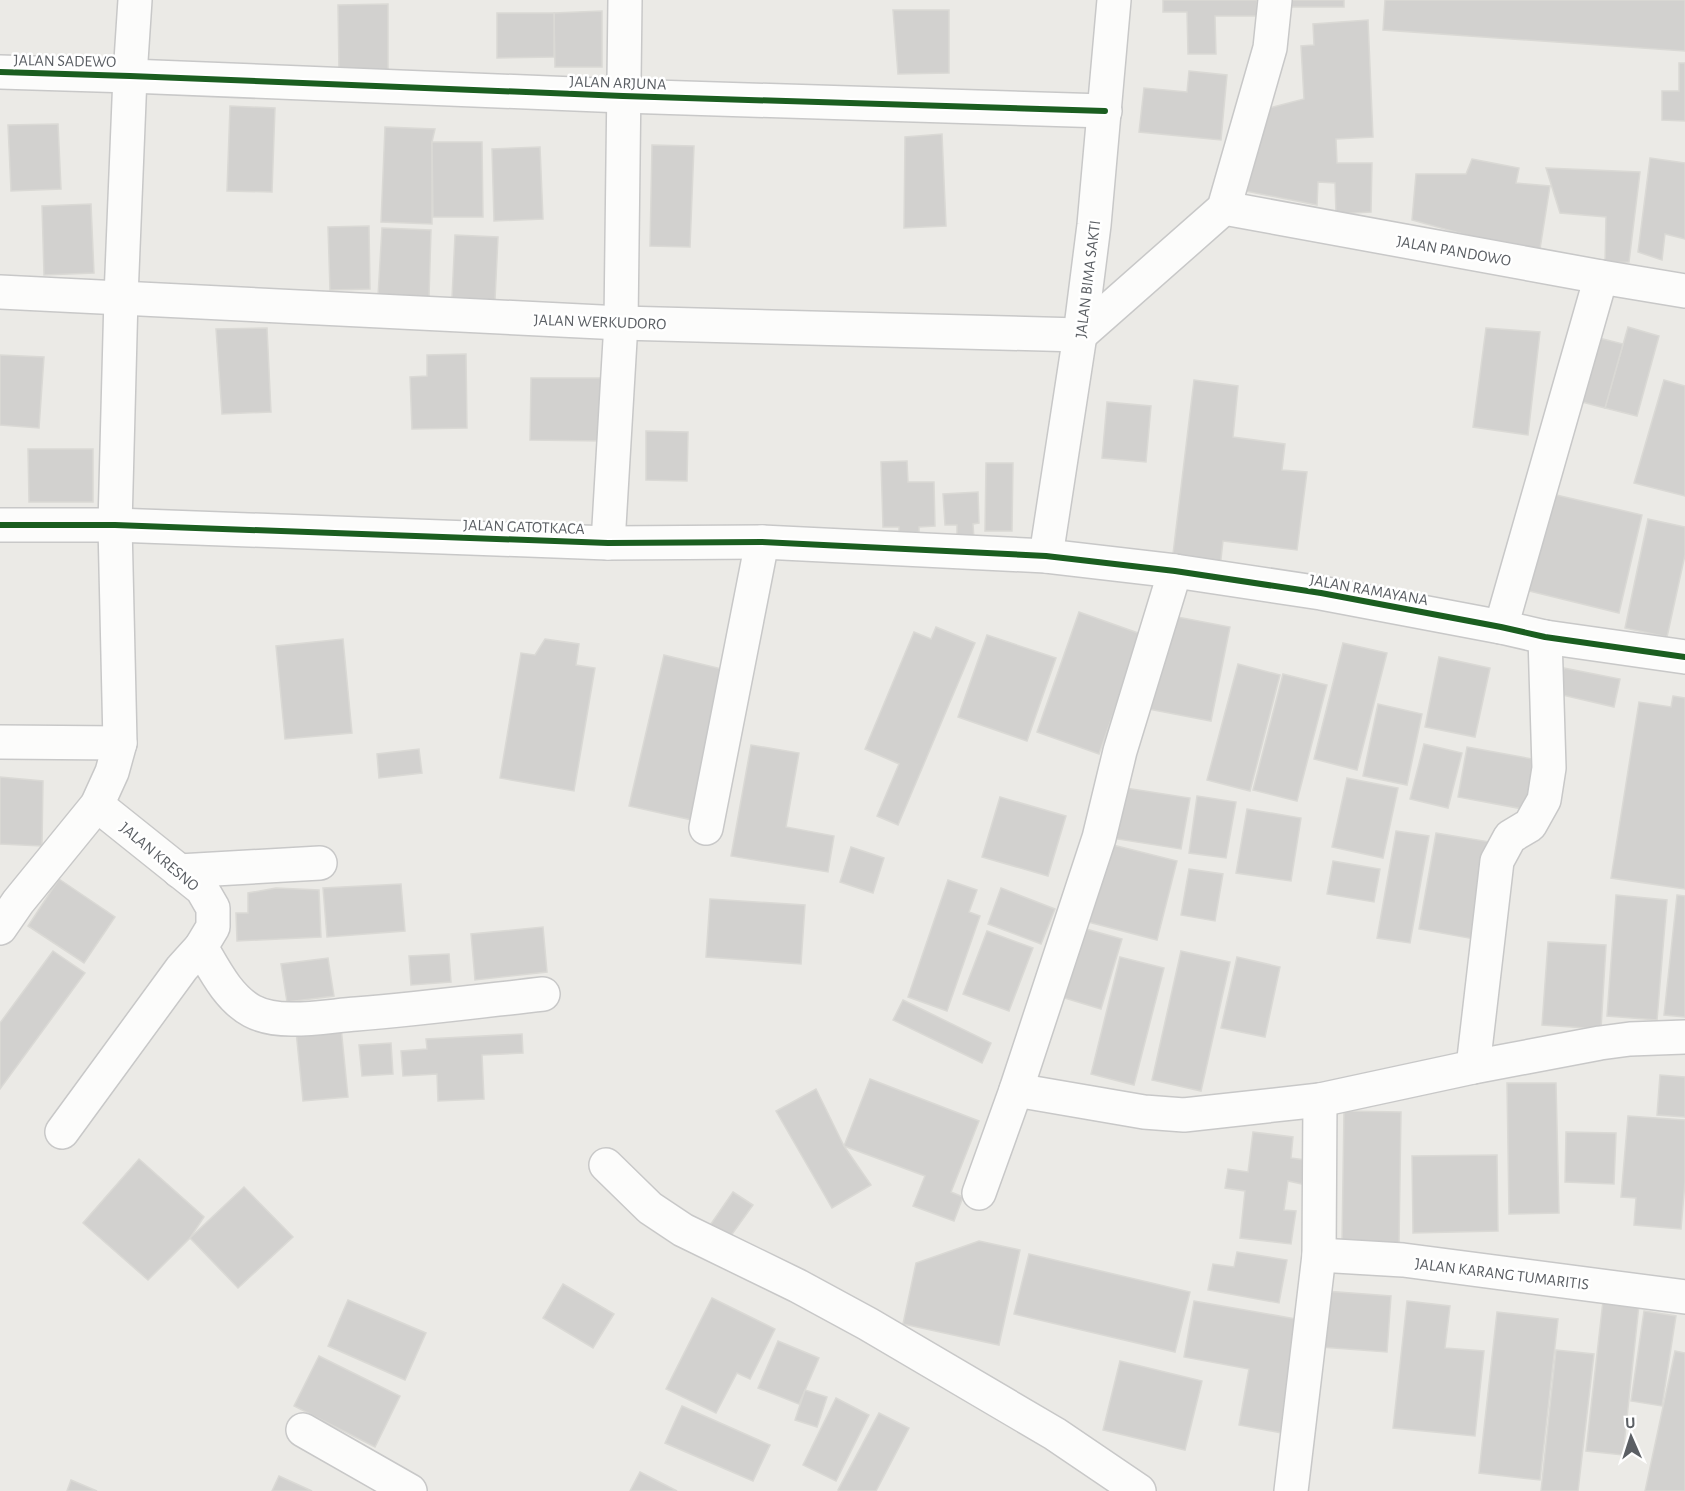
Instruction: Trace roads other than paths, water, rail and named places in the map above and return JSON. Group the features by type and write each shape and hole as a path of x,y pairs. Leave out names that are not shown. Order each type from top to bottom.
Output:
{"street":[{"path":"0,928 18,902 97,805 112,772 120,743 115,525 129,76 135,0"},
{"path":"608,543 621,323 626,0"},
{"name":"JALAN BIMA SAKTI","path":"1046,556 1080,335 1094,225 1114,0"},
{"path":"1080,335 1224,208 1270,48 1275,0"},
{"name":"JALAN SADEWO","path":"0,72 129,76"},
{"name":"JALAN ARJUNA","path":"129,76 624,96 1105,111"},
{"name":"JALAN PANDOWO","path":"1224,208 1685,291"},
{"path":"1502,627 1601,277"},
{"name":"JALAN WERKUDORO","path":"0,292 621,323 1080,335"},
{"name":"JALAN GATOTKACA","path":"0,525 115,525 608,543 762,542 1046,556"},
{"path":"706,828 762,542"},
{"name":"JALAN RAMAYANA","path":"1046,556 1174,571 1321,593 1545,637 1685,657"},
{"path":"979,1193 1100,838 1120,751 1174,571"},
{"path":"1473,1067 1497,861 1510,837 1530,825 1544,800 1549,768 1545,637"},
{"path":"0,742 120,743"},
{"name":"JALAN KRESNO","path":"62,1132 182,968 201,947 213,927 213,908 202,889 97,805"},
{"path":"179,871 320,863"},
{"path":"201,947 220,980 235,998 252,1011 291,1019 427,1008 543,994"},
{"path":"1016,1090 1144,1112 1184,1115 1320,1101 1473,1067 1600,1043 1630,1039 1685,1037"},
{"path":"1291,1491 1319,1255 1320,1101"},
{"path":"606,1165 650,1208 683,1230 798,1286 868,1324 1055,1434 1139,1491"},
{"name":"JALAN KARANG TUMARITIS","path":"1319,1255 1403,1260 1685,1297"},
{"path":"303,1430 410,1491"}]}
